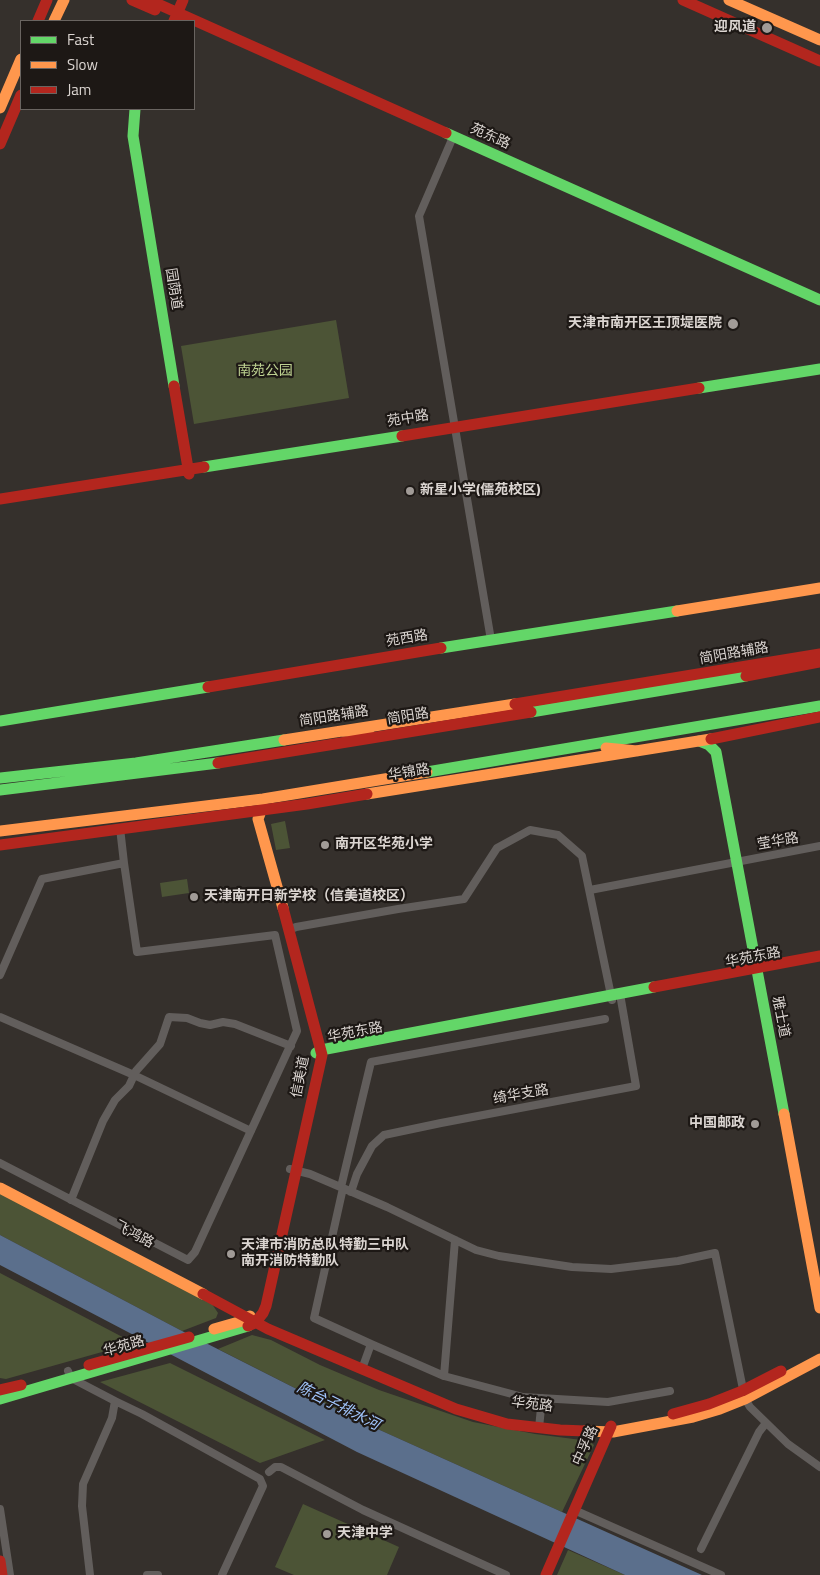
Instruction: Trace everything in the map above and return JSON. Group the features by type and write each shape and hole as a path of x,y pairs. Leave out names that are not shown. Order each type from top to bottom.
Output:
{"main road":[{"path":"38,20 47,0"},
{"path":"54,20 64,0"},
{"name":"苑东路","path":"132,0 177,19"},
{"name":"苑东路","path":"149,0 177,19"},
{"path":"177,19 183,0"},
{"path":"683,0 820,61"},
{"path":"729,0 820,40"},
{"name":"苑东路","path":"195,27 820,300"},
{"name":"苑东路","path":"195,28 452,139 820,306"},
{"path":"0,108 20,61"},
{"path":"0,144 20,97"},
{"name":"园荫道","path":"135,110 133,136 189,472"},
{"name":"苑中路","path":"0,501 820,369"},
{"name":"苑中路","path":"456,429 820,373"},
{"name":"苑西路","path":"0,721 820,588"},
{"name":"简阳路辅路","path":"0,778 136,763 761,665 820,654"},
{"name":"简阳路","path":"0,790 199,766 689,686 820,662"},
{"path":"689,686 761,665"},
{"path":"0,831 263,799 820,706"},
{"name":"华锦路","path":"0,845 307,804 726,737 820,717"},
{"path":"343,731 390,735"},
{"name":"雅士道","path":"726,737 721,742 720,752 738,861"},
{"name":"雅士道","path":"699,741 709,745 716,752 738,861 764,970 762,987 820,1308"},
{"path":"587,746 637,751"},
{"path":"307,804 365,783"},
{"name":"信美道","path":"254,1319 266,1306 293,1170 322,1053 258,824 260,814 265,809"},
{"name":"信美道","path":"234,814 248,819 252,826 322,1053 261,1302 254,1319"},
{"name":"华苑东路","path":"616,997 738,977 820,956"},
{"name":"华苑东路","path":"322,1053 820,960"},
{"path":"738,977 751,980 762,987 767,976 764,970"},
{"name":"雅士道","path":"762,987 820,1282"},
{"name":"飞鸿路","path":"0,1183 58,1212 254,1319"},
{"name":"飞鸿路","path":"0,1188 254,1319"},
{"path":"266,1306 265,1315 272,1323"},
{"name":"华苑路","path":"254,1319 363,1366 482,1411 540,1425 610,1434 626,1426 693,1417 720,1409 819,1353"},
{"name":"华苑路","path":"0,1399 70,1375 207,1335 254,1319 272,1323 363,1366"},
{"name":"华苑路","path":"0,1390 70,1375"},
{"name":"华苑路","path":"540,1425 590,1424 610,1434"},
{"name":"中孚路","path":"559,1551 610,1434"},
{"path":"546,1575 559,1551"},
{"path":"551,1575 559,1551"},
{"path":"0,1561 2,1575"}],"street":[{"path":"452,139 420,216 491,640"},
{"path":"0,1164 188,1260 195,1252 297,1031 275,935 137,952 120,828"},
{"path":"289,930 296,927 398,908 464,898 497,848 530,830 558,835 582,856 616,997"},
{"name":"莹华路","path":"590,890 820,846"},
{"path":"0,975 42,879 124,863"},
{"name":"绮华支路","path":"351,1192 357,1174 372,1146 384,1135 636,1086 616,997"},
{"path":"71,1200 104,1121 115,1100 129,1086 134,1075 160,1044 169,1017 187,1018 210,1025 223,1022 235,1024 291,1046"},
{"path":"0,1018 134,1075 251,1131"},
{"path":"605,1019 371,1062 314,1318 444,1376 523,1397 608,1402 670,1391"},
{"path":"293,1170 310,1174 476,1250 499,1256 572,1267 611,1269 678,1261 715,1253 744,1395 750,1407 788,1444 820,1467"},
{"path":"444,1376 455,1240"},
{"path":"363,1366 372,1344"},
{"path":"70,1375 260,1479 263,1486 222,1575"},
{"path":"540,1425 542,1398"},
{"path":"90,1575 82,1506 83,1484 112,1418 115,1401"},
{"path":"701,1549 755,1440 766,1423"},
{"path":"268,1472 275,1467 281,1467 363,1510 506,1575"},
{"path":"0,1509 10,1575"},
{"path":"576,1512 721,1575"},
{"path":"148,1575 158,1575"}],"green space":[{"name":"南苑公园","path":"336,320 349,398 194,424 181,346"},
{"path":"285,821 290,848 276,850 271,824"},
{"path":"187,879 189,893 162,897 160,883"},
{"path":"0,1190 212,1304 218,1313 216,1318 182,1331 0,1235"},
{"path":"0,1273 134,1343 6,1379 0,1378"},
{"path":"252,1335 271,1340 320,1365 379,1390 473,1422 535,1434 589,1441 594,1445 562,1512 362,1422 218,1349"},
{"path":"170,1363 325,1440 260,1463 100,1382"},
{"path":"303,1504 399,1547 387,1575 294,1575 275,1567"},
{"path":"568,1550 625,1575 557,1575"}],"water":[{"path":"0,1235 182,1331 362,1422 702,1575 625,1575 357,1452 0,1265"}],"traffic: fast":[{"path":"135,110 133,136 174,386"},
{"path":"446,133 820,300"},
{"path":"699,388 820,369"},
{"path":"204,467 402,436"},
{"path":"441,648 677,611"},
{"path":"531,712 746,676"},
{"path":"0,721 208,687"},
{"path":"427,772 820,706"},
{"path":"0,778 136,763 284,740"},
{"path":"699,741 709,745 716,752 784,1114"},
{"path":"0,790 218,763"},
{"path":"316,1053 321,1050 654,987"},
{"path":"0,1399 248,1326"}],"traffic: slow":[{"path":"54,20 64,0"},
{"path":"729,0 820,40"},
{"path":"0,108 20,61"},
{"path":"677,611 820,588"},
{"path":"284,740 515,704"},
{"path":"343,731 369,733"},
{"path":"367,794 711,739"},
{"path":"606,748 637,751"},
{"path":"0,831 263,799 427,772"},
{"path":"265,809 261,811 258,819 283,908"},
{"path":"784,1114 820,1308"},
{"path":"0,1188 203,1294"},
{"path":"214,1329 242,1321 250,1316"},
{"path":"585,1431 613,1432 693,1417 720,1409 745,1399 820,1359"}],"traffic: jam":[{"path":"38,20 47,0"},
{"path":"132,0 155,10"},
{"path":"149,0 194,20"},
{"path":"174,20 183,0"},
{"path":"683,0 820,61"},
{"path":"195,21 446,133"},
{"path":"0,144 20,97"},
{"path":"174,386 189,474"},
{"path":"402,436 699,388"},
{"path":"0,499 204,467"},
{"path":"208,687 441,648"},
{"path":"515,704 820,654"},
{"path":"746,676 820,662"},
{"path":"218,763 531,712"},
{"path":"711,739 820,717"},
{"path":"0,845 307,804 367,794"},
{"path":"248,1326 255,1323 266,1306 322,1055 283,908"},
{"path":"654,987 820,956"},
{"path":"203,1294 268,1329 456,1409 507,1424 585,1431"},
{"path":"89,1365 189,1337"},
{"path":"673,1414 709,1404 742,1391 781,1371"},
{"path":"0,1390 21,1385"},
{"path":"546,1575 611,1426"},
{"path":"0,1561 2,1575"}],"place":[{"name":"迎风道","path":"767,28"},
{"name":"天津市南开区王顶堤医院","path":"733,324"},
{"name":"新星小学(儒苑校区)","path":"410,491"},
{"name":"南开区华苑小学","path":"325,845"},
{"name":"天津南开日新学校（信美道校区）","path":"194,897"},
{"name":"中国邮政","path":"755,1124"},
{"name":"天津市消防总队特勤三中队 南开消防特勤队","path":"231,1254"},
{"name":"天津中学","path":"327,1534"}],"water label":[{"name":"陈台子排水河","path":"338,1407"}]}
